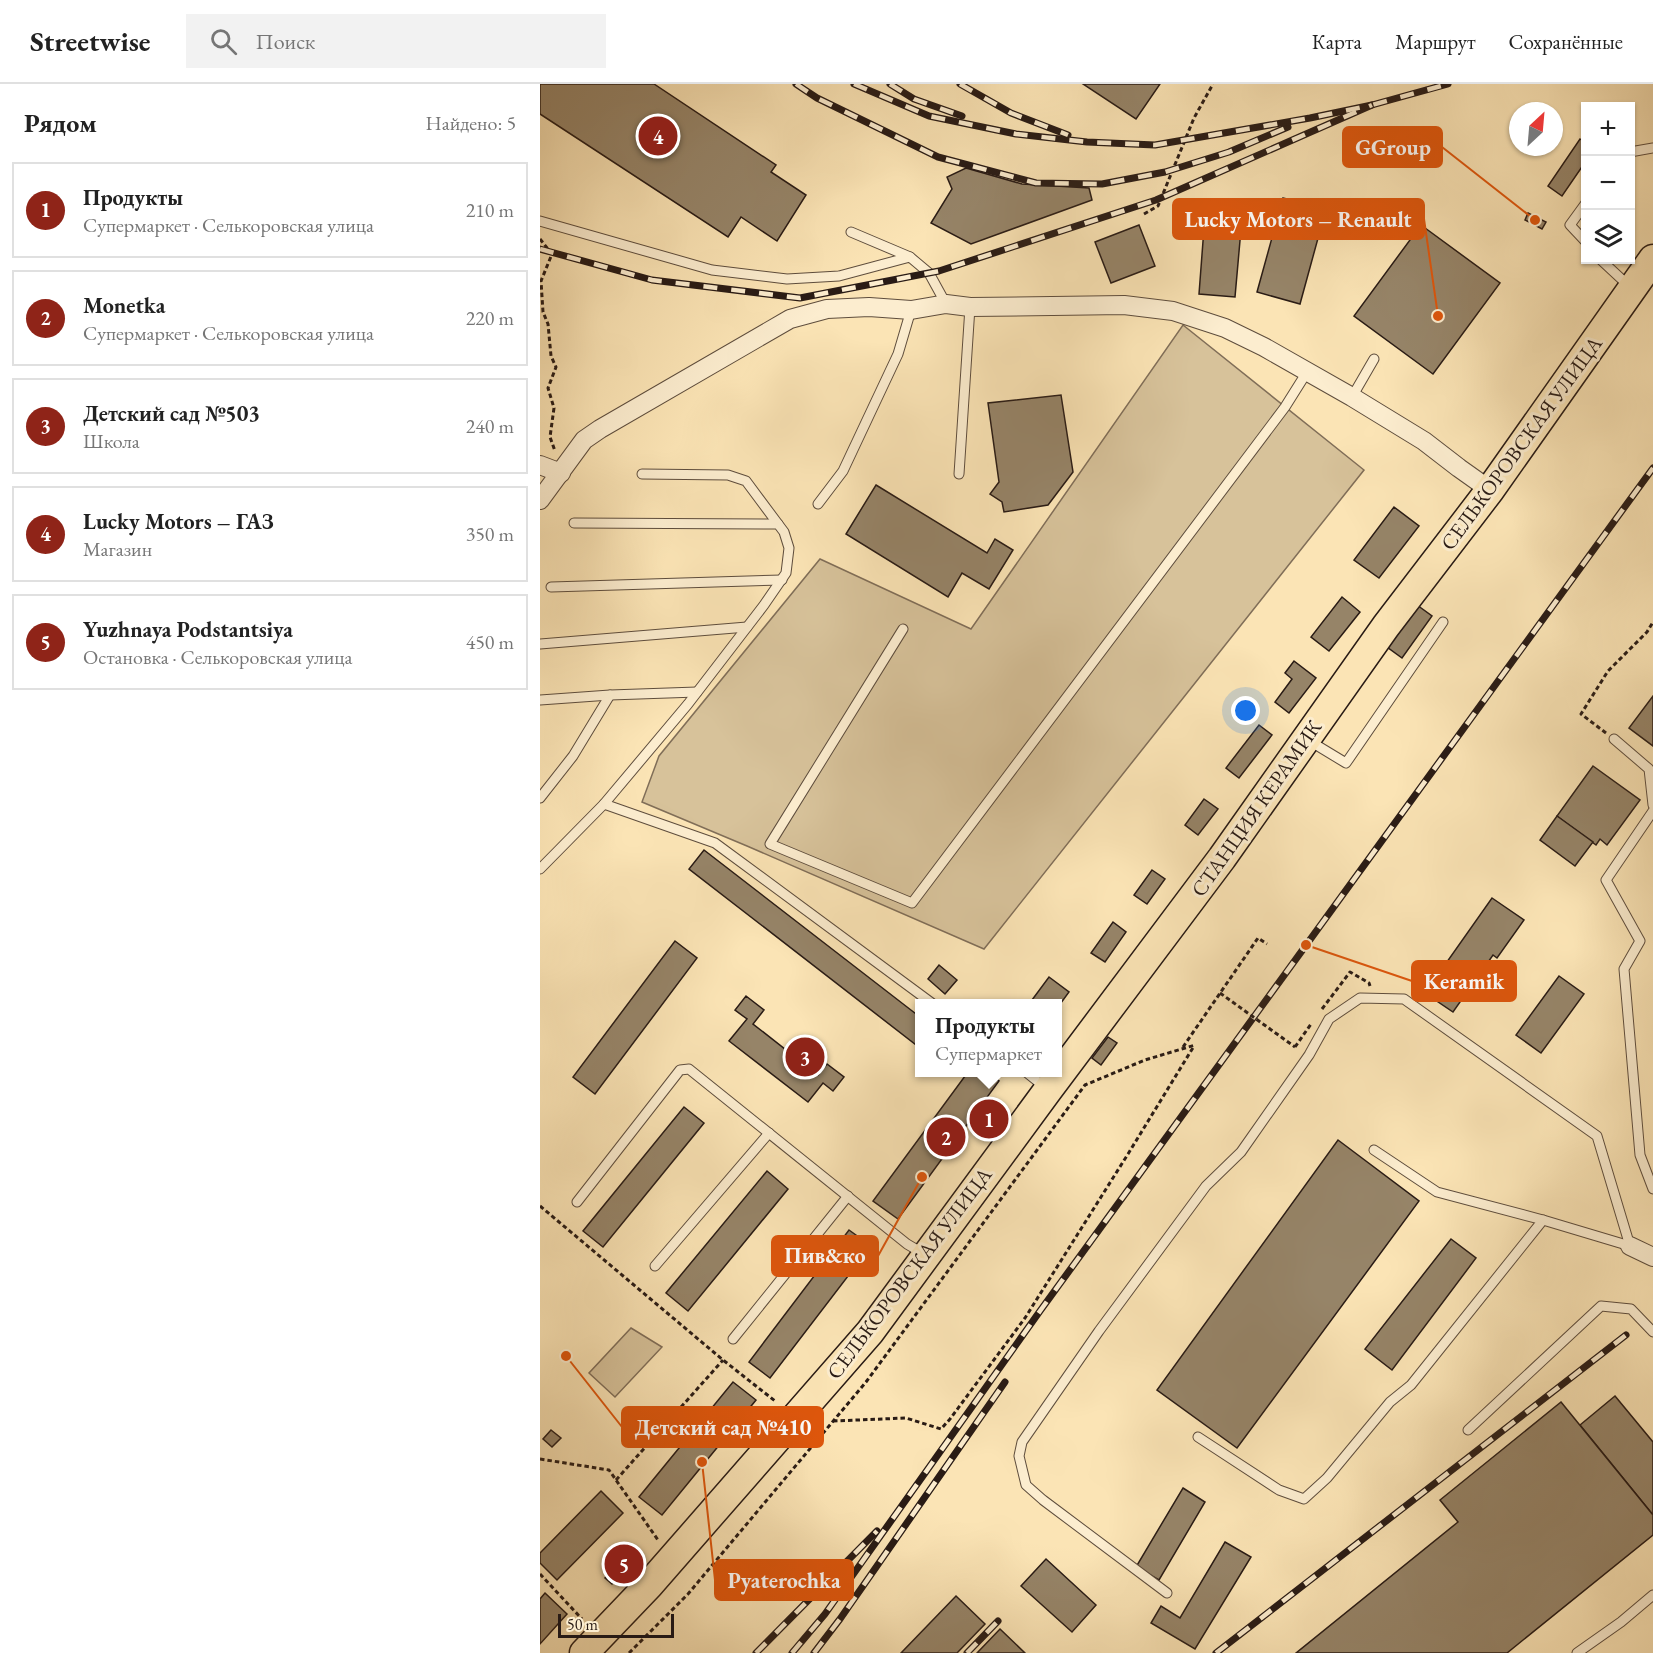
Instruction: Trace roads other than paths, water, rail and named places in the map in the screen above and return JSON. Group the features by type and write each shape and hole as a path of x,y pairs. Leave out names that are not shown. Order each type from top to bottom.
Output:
{"main road":[{"name":"СЕЛЬКОРОВСКАЯ УЛИЦА","path":"1386,626 1490,490 1653,259"},
{"name":"СТАНЦИЯ КЕРАМИК","path":"1124,989 1222,858 1386,626"},
{"name":"СЕЛЬКОРОВСКАЯ УЛИЦА","path":"1062,1055 1124,989"},
{"name":"СЕЛЬКОРОВСКАЯ УЛИЦА","path":"584,1653 649,1585 870,1332 926,1255 1037,1081"}],"street":[{"path":"540,500 584,440 790,319 827,309 868,307 911,310 946,304 970,308 1124,305 1173,311 1225,328 1264,347 1424,441 1490,490"},
{"path":"540,465 561,473"},
{"path":"1630,1246 1653,1257"}],"lane":[{"path":"1635,151 1653,148"},
{"path":"1581,210 1570,225 1581,237"},
{"path":"540,221 712,270 787,279 839,276 910,257"},
{"path":"851,232 910,257 929,273 946,304"},
{"path":"1605,264 1632,288"},
{"path":"959,474 970,308"},
{"path":"818,504 843,471 898,354 911,310"},
{"path":"1352,397 1374,359"},
{"path":"903,629 770,844 912,903 1285,407 1308,372"},
{"path":"540,869 604,804 697,692 786,573 789,548 784,532 746,481 728,475 642,474"},
{"path":"574,524 778,524"},
{"path":"551,587 782,580"},
{"path":"1306,738 1346,763 1443,622"},
{"path":"540,644 747,627"},
{"path":"540,700 697,692"},
{"path":"540,798 573,756 610,695"},
{"path":"1614,739 1648,770 1653,805"},
{"path":"604,804 715,843 926,999"},
{"path":"1653,810 1605,880 1640,941 1624,969 1640,1155 1653,1189"},
{"path":"1167,1593 1026,1485 1019,1456 1022,1442 1099,1331 1206,1186 1241,1152 1309,1055 1329,1019 1360,998 1404,999 1597,1136 1630,1246"},
{"path":"577,1202 680,1070 690,1069 907,1244 926,1255"},
{"path":"655,1266 769,1132"},
{"path":"1374,1150 1437,1192 1630,1246"},
{"path":"733,1339 848,1196"},
{"path":"1198,1437 1279,1490 1304,1499 1327,1478 1390,1402 1411,1385 1543,1220"},
{"path":"1468,1430 1601,1306 1631,1309 1653,1332"},
{"path":"1577,1653 1621,1622 1653,1595"}],"railway":[{"path":"796,84 817,98 938,157 1036,183 1102,184 1165,172 1229,152 1288,127"},
{"path":"854,84 929,116 1016,134 1087,142 1155,145 1310,118 1372,105 1448,84"},
{"path":"890,84 914,99 962,116"},
{"path":"960,84 1011,113 1068,135"},
{"path":"540,249 652,280 800,298 939,271 1156,200 1372,105"},
{"path":"792,1653 825,1614 1040,1311 1653,468"},
{"path":"1216,1653 1626,1335"},
{"path":"814,1653 1005,1382"},
{"path":"756,1653 877,1531"},
{"path":"967,1653 998,1621"}],"place":[{"name":"Lucky Motors – ГАЗ","path":"658,136"},
{"name":"GGroup","path":"1535,220"},
{"name":"Lucky Motors – Renault","path":"1438,316"},
{"name":"Keramik","path":"1306,945"},
{"name":"Детский сад №503","path":"805,1057"},
{"name":"Продукты","path":"989,1119"},
{"name":"Monetka","path":"946,1137"},
{"name":"Пив&ко","path":"922,1177"},
{"name":"Детский сад №410","path":"566,1356"},
{"name":"Pyaterochka","path":"702,1462"},
{"name":"Yuzhnaya Podstantsiya","path":"624,1564"}]}
